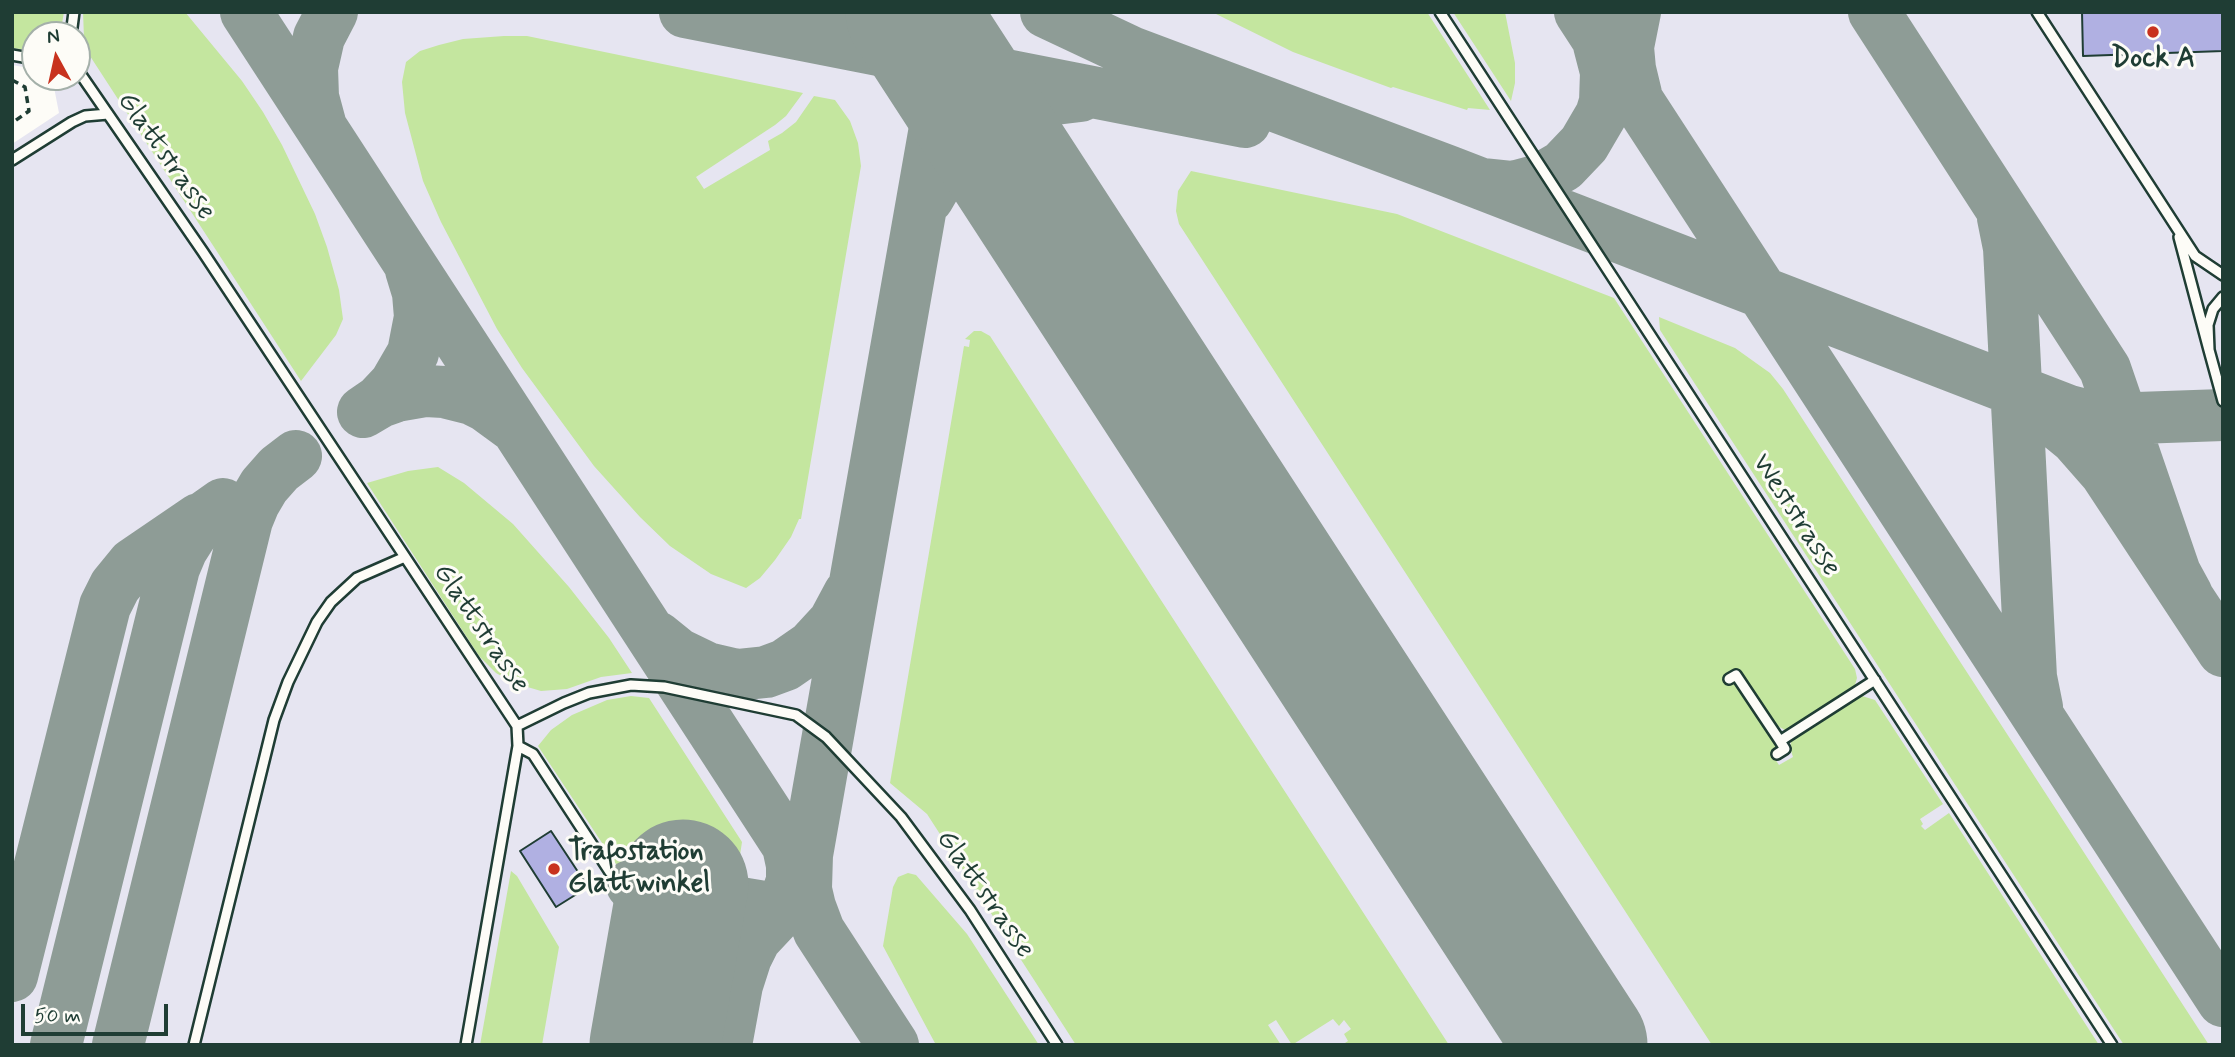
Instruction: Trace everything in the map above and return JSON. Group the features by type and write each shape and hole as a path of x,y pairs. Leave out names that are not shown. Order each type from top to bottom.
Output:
{"lane":[{"name":"Weststrasse","path":"1440,12 2112,1045"},
{"path":"2036,12 2195,256 2223,275"},
{"name":"Glattstrasse","path":"91,89 203,252 517,726 540,713 589,693 631,685 664,687 796,715 826,737 901,817 970,911 1057,1045"},
{"path":"12,160 72,122 85,116 108,114"},
{"path":"2176,226 2223,401"},
{"path":"2210,350 2210,316 2223,297"},
{"path":"194,1045 274,720 293,672 317,622 339,594 357,578 405,557"},
{"path":"1729,679 1736,675 1780,741 1785,749 1777,754"},
{"path":"1780,741 1875,680"},
{"path":"466,1045 518,746 517,726"},
{"path":"518,746 533,754 610,872"}],"path":[{"path":"12,80 25,87 29,111 12,123"}],"shaded area":[{"path":"12,12 2223,12 2223,1045 12,1045 12,144 59,113 55,91 91,91 91,21 21,21 21,67 12,65"}],"green space":[{"path":"12,12 64,12 62,21 21,21 21,49 12,48"},
{"path":"83,12 185,12 242,81 263,112 315,214 339,290 343,319 336,335 301,381 91,58 91,21 83,21"},
{"path":"1212,12 1427,12 1490,110 1467,110 1391,88 1293,52"},
{"path":"1453,12 1505,12 1515,63 1511,101"},
{"path":"527,36 803,93 786,116 775,125 696,177 704,189 770,150 768,141 796,122 814,96 835,100 850,121 858,143 861,166 801,519 775,560 760,578 746,588 711,574 670,546 594,466 522,368 497,329 441,222 423,181 405,113 402,82 406,62 420,51 439,45 463,39"},
{"path":"1191,171 1397,214 1614,298 1855,669 1857,678 1851,690 1785,730 1772,723 1738,669 1724,678 1728,685 1735,680 1778,747 1771,753 1779,765 1793,757 1790,748 1796,735 1856,698 1862,696 1875,700 1943,804 1920,819 1923,824 1921,826 1925,830 1949,813 2099,1045 1712,1045 1179,224 1176,211 1178,191"},
{"path":"1659,317 1735,348 1770,373 1783,389 2209,1045 2124,1045 1660,330"},
{"path":"974,331 990,336 1449,1045 1342,1045 1348,1041 1344,1034 1351,1029 1344,1020 1339,1026 1333,1019 1292,1045 1276,1020 1268,1025 1281,1045 1076,1045 927,814 890,783 964,346 969,347 970,340 965,339"},
{"path":"438,467 464,483 513,524 569,587 609,638 632,673 601,677 567,689 541,691 514,683 496,673 479,656 367,483 408,471"},
{"path":"631,696 649,698 742,842 736,881 728,889 616,870 616,864 538,746 551,730 572,715 607,700"},
{"path":"511,871 517,876 559,947 542,1045 480,1045"},
{"path":"908,873 916,875 967,934 1039,1045 936,1045 883,946 893,887 898,877"},
{"path":"639,898 663,902 649,981 681,988 696,908 719,912 696,1045 613,1045"}],"building":[{"name":"Dock A","path":"2082,12 2223,12 2223,51 2083,56"},
{"name":"Trafostation Glattwinkel","path":"551,831 588,887 556,907 520,851"}],"taxiway":[{"path":"246,12 792,852 803,877 819,931 893,1045"},
{"path":"320,123 313,97 312,68 319,37 332,12"},
{"path":"685,12 1245,122"},
{"path":"824,36 862,28 899,12"},
{"path":"806,888 807,855 957,12"},
{"path":"1046,12 1131,52 1448,171 2069,411 2109,419 2223,415"},
{"path":"1580,12 2223,1001"},
{"path":"1635,12 1628,47 1636,94"},
{"path":"1874,12 2105,369 2175,573 2187,595"},
{"path":"1484,184 1513,187 1539,180 1563,166 1584,144 1601,115 1605,102 1606,72 1599,45"},
{"path":"928,198 946,167 991,125 1028,106 1080,96"},
{"path":"2003,218 2009,248 2031,677 2037,707"},
{"path":"411,270 418,293 420,317 413,353 395,384 379,401 363,412 397,396 426,391 444,392 472,399 512,425"},
{"path":"2037,407 2076,439 2105,472 2223,651"},
{"path":"118,1045 247,520 264,486 279,469 296,456"},
{"path":"56,1045 174,568 194,530 206,516 223,504"},
{"path":"12,976 105,606 115,586 133,564 199,519"},
{"path":"657,637 678,654 707,668 737,675 766,672 785,665 811,647 834,622 849,594"},
{"path":"632,885 782,910 792,881 789,851"},
{"path":"726,1045 737,985 746,957 755,939 785,907 798,885"}],"runway":[{"path":"911,12 1582,1045"},
{"path":"655,1045 683,885"}],"place":[{"name":"Dock A","path":"2153,32"},
{"name":"Trafostation Glattwinkel","path":"554,869"}]}
